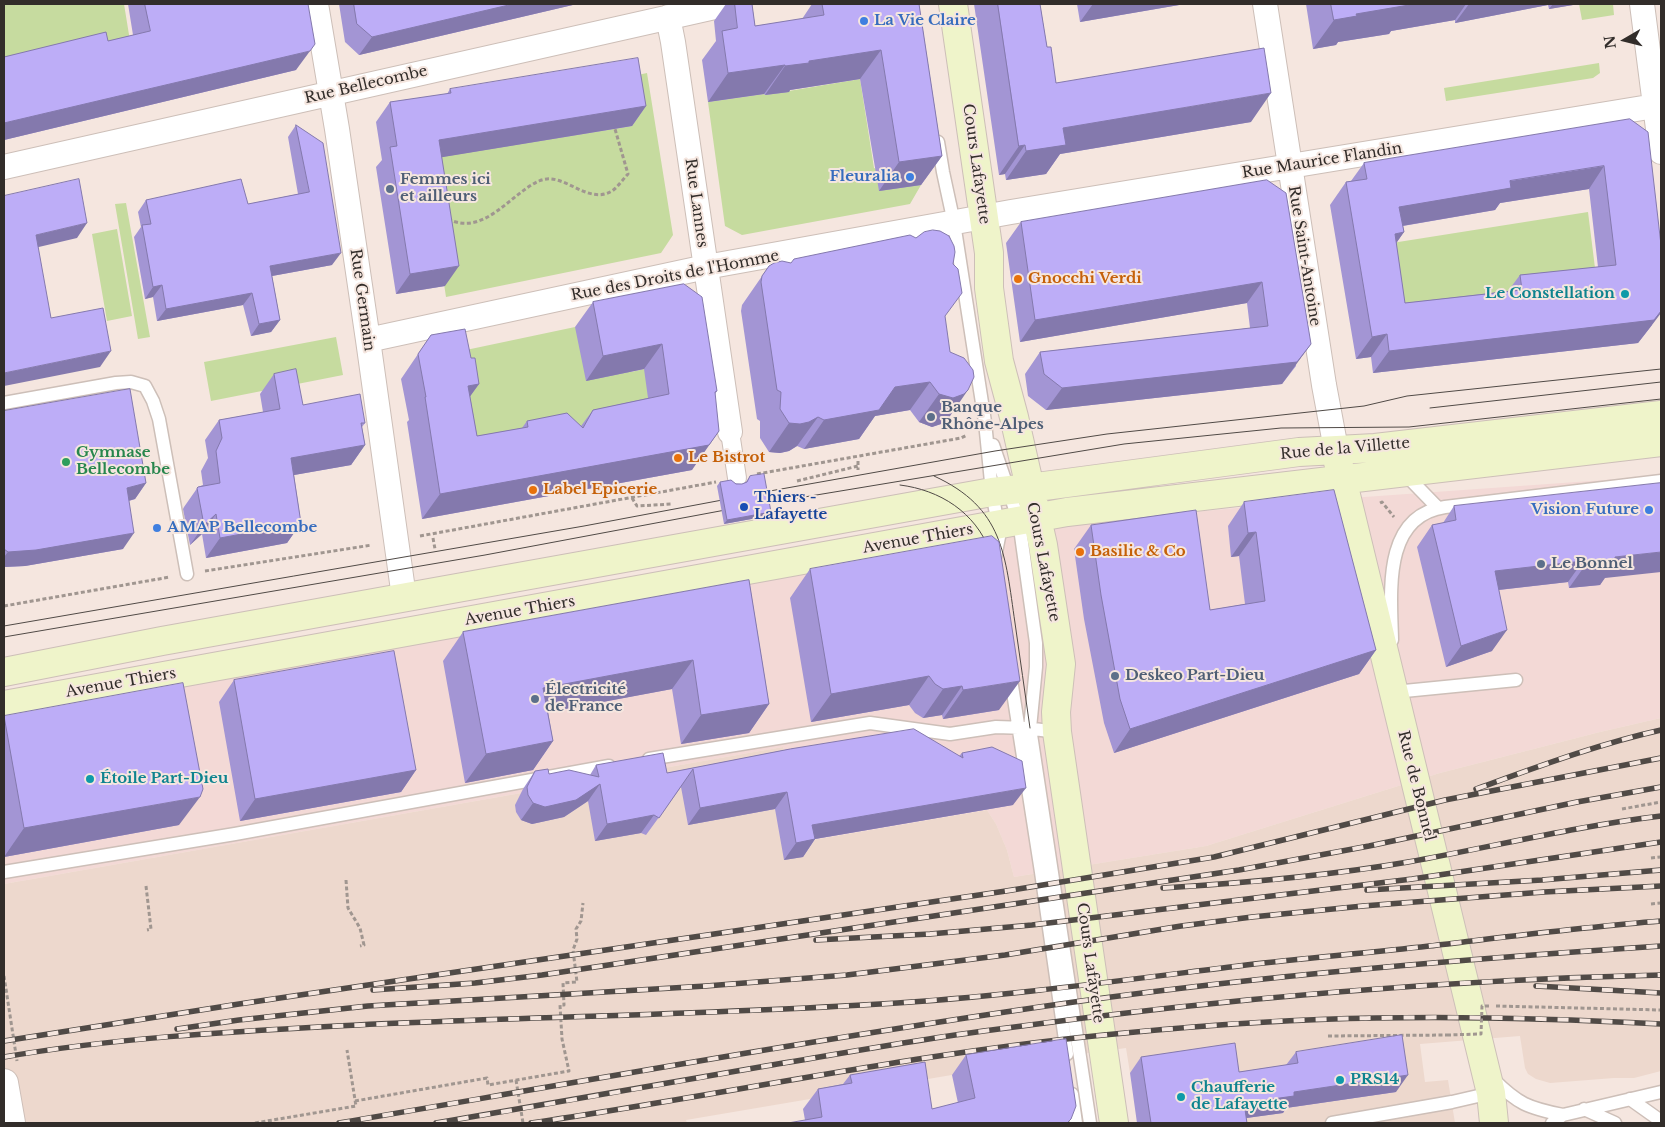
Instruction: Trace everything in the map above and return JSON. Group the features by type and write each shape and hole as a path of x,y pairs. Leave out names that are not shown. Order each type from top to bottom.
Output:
{"main road":[{"name":"Cours Lafayette","path":"952,4 989,254 989,288 999,361 1014,416 1010,490 1017,521 1047,568 1061,664 1056,712 1057,732 1114,1123"},
{"name":"Rue de la Villette","path":"1010,490 1299,452 1375,448 1661,414"},
{"name":"Rue de la Villette","path":"1017,521 1067,512 1661,442"},
{"name":"Rue de Bonnel","path":"1336,449 1488,1082 1494,1123"},
{"path":"4,672 404,597 1010,490"},
{"name":"Avenue Thiers","path":"4,705 1017,521"},
{"path":"1488,1082 1508,1123"}],"street":[{"name":"Rue Germain","path":"316,4 368,340 404,597"},
{"name":"Rue Bellecombe","path":"4,167 728,4"},
{"name":"Rue Saint-Antoine","path":"1265,4 1324,385 1336,449"},
{"path":"1642,4 1658,105 1661,152"},
{"name":"Rue Lannes","path":"668,17 737,478"},
{"name":"Rue Maurice Flandin","path":"983,217 1658,105"},
{"name":"Rue des Droits de l'Homme","path":"368,340 706,267 983,217"},
{"path":"11,1074 11,1123"}],"lane":[{"path":"936,126 943,172 954,223 985,422 1010,490 1017,521 1036,643 1036,667 1024,728 1041,872 1068,1063"},
{"path":"4,402 116,383 130,382 145,386 153,400 159,419 187,574"},
{"path":"1402,472 1438,508"},
{"path":"1516,680 1394,693 1391,593 1396,548 1405,530 1424,513 1438,508 1661,481"},
{"path":"994,566 999,537 1017,521"},
{"path":"1008,661 1024,728 1090,1123"},
{"path":"637,761 870,723 950,734 996,727 1057,732"},
{"path":"4,872 235,834 618,764"},
{"path":"1070,1080 1076,1123"},
{"path":"1332,1123 1452,1102 1488,1082 1512,1098 1536,1110 1563,1115"},
{"path":"1552,1123 1563,1115 1584,1109 1661,1092"},
{"path":"1630,1099 1661,1121"},
{"path":"1584,1109 1615,1123"}],"path":[{"path":"441,215 458,224 474,223 506,206 540,181 554,178 584,191 599,195 612,190 628,174 615,129"},
{"path":"4,606 187,574 396,541 961,438"},
{"path":"797,480 858,468 858,461"},
{"path":"632,498 637,506 672,504"},
{"path":"1374,504 1382,502 1396,521"},
{"path":"433,538 435,549"},
{"path":"1622,809 1661,802"},
{"path":"1651,858 1661,857"},
{"path":"346,880 348,908 360,928 364,945 360,946"},
{"path":"146,886 151,929 147,930"},
{"path":"355,1101 487,1078 488,1085 570,1071 562,1033 560,1006 564,1005 563,983 577,982 573,950 577,939 576,929 580,921 583,903"},
{"path":"1651,904 1661,903"},
{"path":"4,976 11,1074"},
{"path":"1328,1036 1481,1034 1482,1006 1661,1010"},
{"path":"254,1123 356,1106 347,1050"},
{"path":"516,1080 522,1123"}],"shaded area":[{"path":"1661,476 1661,718 1440,773 1206,846 1014,877 1007,850 996,824 987,810 800,842 783,747 4,884 4,716 1040,527 1308,501"},
{"path":"1661,718 1661,1071 1634,1078 1550,1083 1536,1079 1528,1074 1525,1068 1520,1036 1420,1044 1425,1082 1448,1080 1455,1123 1233,1123 1223,1059 1130,1073 1126,1048 1052,1058 686,1120 687,1123 4,1123 4,884 783,747 801,842 987,810 996,824 1007,850 1014,877 1206,846 1440,773"}],"green space":[{"path":"4,4 124,4 131,47 4,69"},
{"path":"1579,4 1613,4 1614,15 1582,20"},
{"path":"1599,63 1600,73 1593,78 1446,101 1444,88"},
{"path":"647,73 673,235 661,253 446,297 425,159 632,126 624,78"},
{"path":"860,79 874,168 921,185 910,204 742,235 725,226 708,102 765,95"},
{"path":"126,203 150,337 138,339 115,204"},
{"path":"1588,212 1597,284 1399,325 1392,243"},
{"path":"117,229 132,316 107,321 92,234"},
{"path":"575,327 631,372 644,369 649,373 651,419 466,468 447,354"},
{"path":"336,337 343,375 211,401 204,362"}],"building":[{"path":"145,4 308,4 315,44 310,51 4,123 4,57 106,32 108,41 150,31"},
{"path":"354,4 513,4 372,37 357,24"},
{"path":"735,4 752,4 755,26 824,15 822,4 919,4 942,156 899,162 881,50 809,61 809,63 728,73 722,31 737,28"},
{"path":"998,4 1040,4 1047,47 1051,47 1056,83 1264,48 1271,93 1063,128 1066,145 1026,151 1025,145 1019,146"},
{"path":"1331,4 1409,5 1356,14 1357,16 1334,20"},
{"path":"638,58 646,106 439,140 459,266 410,274 390,147 397,146 390,102 451,93 450,89"},
{"path":"1630,119 1648,132 1661,245 1661,311 1654,320 1389,351 1387,334 1372,337 1346,182 1367,179 1364,163","holes":["1604,166 1616,265 1520,275 1522,290 1405,303 1395,234 1404,232 1399,207 1511,188 1510,181"]},
{"path":"296,125 323,143 341,253 270,266 280,320 259,324 252,293 166,309 162,285 153,287 142,225 151,224 146,200 241,179 248,204 309,192"},
{"path":"79,179 87,223 36,235 51,318 103,308 111,351 4,373 4,196"},
{"path":"1267,180 1286,193 1311,344 1297,362 1062,388 1044,374 1040,352 1268,326 1262,282 1035,320 1021,222"},
{"path":"940,231 949,236 954,246 953,264 958,269 962,293 945,316 950,352 964,358 973,370 974,377 968,390 964,394 953,398 939,394 930,382 895,387 879,410 824,420 818,417 800,424 789,423 780,409 781,392 777,390 761,282 762,276 769,266 782,261 791,263 794,259 910,235 916,238 924,232"},
{"path":"684,284 702,297 717,391 715,392 719,431 709,445 440,494 418,354 431,335 465,329 471,358 475,358 479,384 468,386 477,436 528,427 527,421 567,413 583,428 593,410 669,394 662,344 603,356 593,302"},
{"path":"296,369 303,405 360,394 365,423 361,423 365,445 291,458 301,523 220,538 216,514 204,525 197,488 220,483 216,451 222,438 219,420 280,409 274,374"},
{"name":"Gymnase Bellecombe","path":"130,389 146,483 127,488 134,533 36,550 8,552 4,549 4,411"},
{"path":"764,474 771,512 727,520 720,482 731,480 736,484 742,484 747,482 750,476"},
{"name":"Le Bonnel","path":"1661,483 1661,552 1615,557 1615,564 1584,567 1583,561 1495,571 1507,630 1461,646 1432,525 1456,520 1454,506"},
{"path":"1334,490 1376,650 1130,729 1120,699 1101,595 1091,525 1196,510 1210,610 1265,601 1256,532 1248,533 1244,502"},
{"path":"992,536 999,542 1020,681 963,690 962,686 943,689 935,684 929,676 831,694 810,569"},
{"name":"Électricité de France","path":"749,580 769,704 701,715 693,660 543,688 553,741 486,754 463,632"},
{"path":"394,651 416,770 255,799 234,680"},
{"name":"Étoile Part-Dieu","path":"183,683 203,789 200,797 24,828 4,716"},
{"path":"914,729 963,758 962,753 992,747 1022,761 1026,788 812,825 815,839 796,843 787,792 700,808 693,769 659,818 654,815 607,824 600,784 576,800 545,807 533,803 528,795 527,787 535,771 548,769 549,774 569,770 599,777 596,765 663,753 667,773 790,749"},
{"path":"1402,1035 1408,1075 1294,1092 1294,1096 1244,1103 1247,1123 1151,1123 1141,1057 1235,1043 1239,1072 1298,1063 1296,1052"},
{"path":"1066,1039 1076,1106 1071,1119 1067,1123 788,1123 822,1117 818,1089 852,1083 850,1075 925,1062 932,1109 975,1098 966,1055"}],"tram line":[{"path":"753,494 995,451 1107,434 1364,406 1407,396 1661,369"},
{"path":"1430,408 1661,382"},
{"path":"756,505 1124,444 1281,428 1409,427 1661,399"},
{"path":"934,476 957,489 975,503 988,519 997,536 1008,576 1030,728"},
{"path":"900,485 929,492 954,505 975,525 990,551"},
{"path":"4,626 584,526 733,498"},
{"path":"4,637 485,555 736,508"}],"railway":[{"path":"1476,789 1591,749 1661,730"},
{"path":"4,1041 239,1004 1006,891 1214,857 1445,800 1661,758"},
{"path":"373,990 475,983 542,975 1239,870 1369,846 1577,802 1661,787"},
{"path":"1163,888 1286,878 1378,867 1597,825 1661,816"},
{"path":"816,940 930,934 1032,925 1412,879 1661,842"},
{"path":"1367,890 1542,880 1661,870"},
{"path":"177,1029 239,1020 368,1006 706,986 847,975 1005,955 1181,926 1252,917 1544,892 1661,886"},
{"path":"4,1057 128,1040 253,1031 405,1023 812,1008 926,1001 1017,993 1269,962 1661,921"},
{"path":"339,1123 798,1045 1147,992 1367,969 1661,946"},
{"path":"436,1123 909,1042 1082,1018 1247,1000 1412,986 1661,975"},
{"path":"1536,986 1661,993"},
{"path":"531,1123 901,1062 1050,1041 1156,1030 1282,1021 1412,1017 1518,1018 1661,1024"}],"place":[{"name":"La Vie Claire","path":"864,21"},
{"name":"Fleuralia","path":"910,177"},
{"name":"Femmes ici et ailleurs","path":"390,189"},
{"name":"Gnocchi Verdi","path":"1018,279"},
{"name":"Le Constellation","path":"1625,294"},
{"name":"Banque Rhône-Alpes","path":"931,417"},
{"name":"Le Bistrot","path":"678,458"},
{"name":"Gymnase Bellecombe","path":"66,462"},
{"name":"Label Epicerie","path":"533,490"},
{"name":"Thiers - Lafayette","path":"744,507"},
{"name":"Vision Future","path":"1649,510"},
{"name":"AMAP Bellecombe","path":"157,528"},
{"name":"Basilic & Co","path":"1080,552"},
{"name":"Le Bonnel","path":"1541,564"},
{"name":"Deskeo Part-Dieu","path":"1115,676"},
{"name":"Électricité de France","path":"535,699"},
{"name":"Étoile Part-Dieu","path":"90,779"},
{"name":"PRS14","path":"1340,1080"},
{"name":"Chaufferie de Lafayette","path":"1181,1097"}]}
